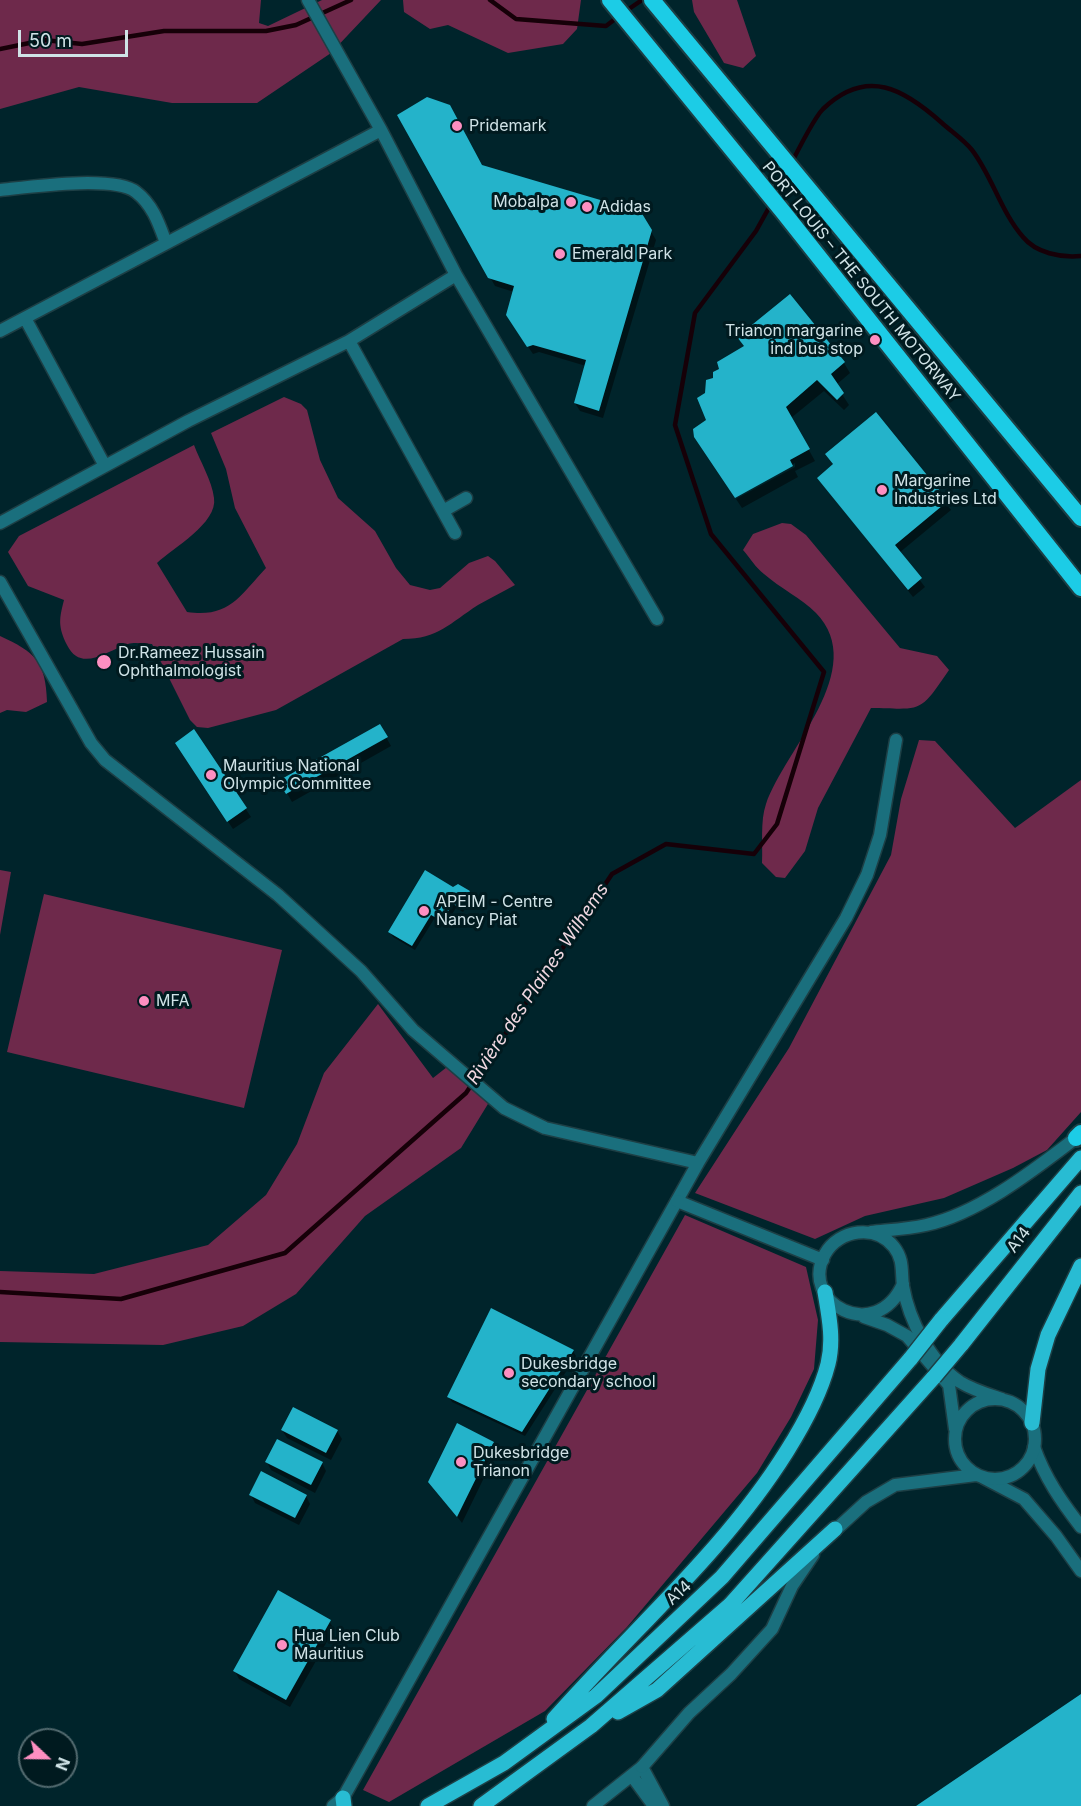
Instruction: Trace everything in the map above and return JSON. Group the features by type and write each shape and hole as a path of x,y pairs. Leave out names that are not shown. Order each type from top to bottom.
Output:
{"highway":[{"name":"PORT LOUIS – THE SOUTH MOTORWAY","path":"610,0 784,213 1081,588"},
{"name":"PORT LOUIS – THE SOUTH MOTORWAY","path":"654,3 772,147 966,376 1081,518"}],"main road":[{"name":"A14","path":"428,1806 504,1763 596,1696 722,1577 911,1358 1043,1199 1081,1158"},
{"name":"A14","path":"591,1726 730,1605 934,1377 1081,1193"},
{"path":"1032,1423 1038,1369 1048,1335 1081,1266"},
{"path":"534,1741 668,1598 761,1493 796,1436 820,1390 825,1372 831,1323 825,1292"},
{"path":"481,1806 591,1726 657,1690 835,1529"}],"street":[{"path":"308,0 381,130 456,275 657,619"},
{"path":"0,332 381,130"},
{"path":"0,190 101,183 120,185 135,192 153,211 166,243"},
{"path":"0,523 105,466 349,341 456,275"},
{"path":"25,318 105,466"},
{"path":"349,341 455,533"},
{"path":"443,511 466,498"},
{"path":"0,582 91,743 105,760 278,895 362,971 413,1030 504,1108 545,1128 699,1163"},
{"path":"340,1804 677,1201 846,918 867,875 880,835 896,740"},
{"path":"1079,1135 992,1197 948,1217 927,1225 856,1232 843,1236 832,1244 823,1260 821,1282 835,1306 847,1313 887,1325 907,1336 949,1385 956,1431 956,1452 963,1464 980,1477 1024,1499 1056,1536 1081,1571"},
{"path":"677,1201 823,1260"},
{"path":"870,1232 883,1237 893,1245 904,1270 903,1284 914,1324 932,1354 957,1380 973,1389 1015,1403 1032,1423 1034,1447 1042,1471 1081,1527"},
{"path":"861,1316 875,1314 887,1307 897,1297 903,1284"},
{"path":"956,1431 964,1412 975,1403 988,1399 1002,1399"},
{"path":"593,1806 642,1767 689,1713 731,1674 772,1629 805,1565 835,1529 866,1502 895,1485 980,1477 997,1480 1020,1471 1029,1461 1034,1447"},
{"path":"642,1767 663,1806"},
{"path":"632,1776 654,1806"}],"shaded area":[{"path":"0,0 261,0 259,23 268,26 322,0 381,0 331,53 257,103 172,103 79,87 0,109"},
{"path":"403,0 581,0 577,29 563,44 508,53 448,25 430,29 404,12"},
{"path":"692,0 737,0 756,56 743,68 724,63 694,12"},
{"path":"284,397 301,404 307,410 320,460 338,498 375,531 396,568 410,585 430,590 440,588 469,563 488,556 515,585 478,605 443,629 426,636 403,639 276,710 208,728 197,727 190,720 152,644 128,644 94,658 79,658 67,645 62,633 60,618 64,600 28,586 8,552 19,536 194,445 211,485 214,498 213,507 202,526 157,563 187,612 213,612 232,603 266,568 235,508 226,469 211,433"},
{"path":"782,523 791,524 806,535 900,648 937,656 949,670 925,702 918,706 901,709 871,708 818,808 805,851 785,878 776,877 762,863 764,811 776,782 818,709 829,684 834,659 830,635 816,613 761,572 743,550 753,534"},
{"path":"0,636 22,647 36,660 44,677 47,702 26,712 7,710 0,713"},
{"path":"919,740 935,741 1015,828 1081,780 1081,1112 1047,1150 1013,1168 944,1198 865,1216 815,1239 695,1193 789,1048 891,855 901,799"},
{"path":"0,870 11,872 0,935"},
{"name":"MFA","path":"44,894 282,950 244,1108 7,1052"},
{"path":"378,1004 433,1078 447,1067 491,1099 461,1148 365,1216 296,1294 243,1326 163,1345 0,1342 0,1271 94,1274 208,1245 266,1195 297,1144 324,1073"},
{"path":"685,1215 806,1267 818,1320 814,1369 791,1417 757,1473 627,1627 545,1711 389,1802 363,1790"}],"building":[{"name":"Emerald Park","path":"427,97 450,105 482,165 641,212 652,230 599,411 574,403 586,360 533,345 527,347 506,315 514,286 488,278 397,115"},
{"path":"790,294 845,362 831,374 844,393 837,400 817,380 786,407 810,449 790,460 793,466 735,498 694,437 693,429 706,420 697,398 705,393 706,380 713,378 713,372 719,369 717,362 744,346 737,337"},
{"name":"Margarine Industries Ltd","path":"876,412 948,501 895,545 922,578 908,590 817,478 833,464 825,454"},
{"path":"380,724 388,737 286,794 278,781"},
{"name":"Mauritius National Olympic Committee","path":"194,729 247,808 227,822 175,743"},
{"name":"APEIM - Centre Nancy Piat","path":"425,870 453,887 458,884 470,891 460,908 453,904 442,921 431,915 412,946 388,932"},
{"name":"Dukesbridge secondary school","path":"491,1308 574,1350 522,1432 447,1397"},
{"path":"293,1407 338,1430 326,1453 281,1430"},
{"name":"Dukesbridge Trianon","path":"457,1423 494,1442 457,1517 428,1482"},
{"path":"277,1439 323,1462 311,1485 265,1462"},
{"path":"261,1471 307,1495 295,1518 249,1495"},
{"name":"Hua Lien Club Mauritius","path":"278,1590 331,1620 286,1700 233,1671"},
{"path":"1081,1694 1081,1806 916,1806"}],"waterway":[{"path":"0,49 44,40 82,44 164,31 266,31 296,25 351,0"},
{"path":"490,0 516,19 606,26 619,16"},
{"path":"626,11 642,0"},
{"name":"Rivière des Plaines Wilhems","path":"775,196 805,137 823,109 839,96 855,89 870,86 885,88 914,101 969,146 1015,227 1028,242 1049,253 1081,256"},
{"name":"Rivière des Plaines Wilhems","path":"0,1292 121,1299 285,1253 466,1093 612,874 666,844 754,854 777,824 824,672 711,534 675,425 695,313 756,231 771,204"}],"place":[{"name":"Pridemark","path":"457,126"},
{"name":"Mobalpa","path":"571,202"},
{"name":"Adidas","path":"587,207"},
{"name":"Emerald Park","path":"560,254"},
{"name":"Trianon margarine ind bus stop","path":"875,340"},
{"name":"Margarine Industries Ltd","path":"882,490"},
{"name":"Dr.Rameez Hussain Ophthalmologist","path":"104,662"},
{"name":"Mauritius National Olympic Committee","path":"211,775"},
{"name":"APEIM - Centre Nancy Piat","path":"424,911"},
{"name":"MFA","path":"144,1001"},
{"name":"Dukesbridge secondary school","path":"509,1373"},
{"name":"Dukesbridge Trianon","path":"461,1462"},
{"name":"Hua Lien Club Mauritius","path":"282,1645"}]}
